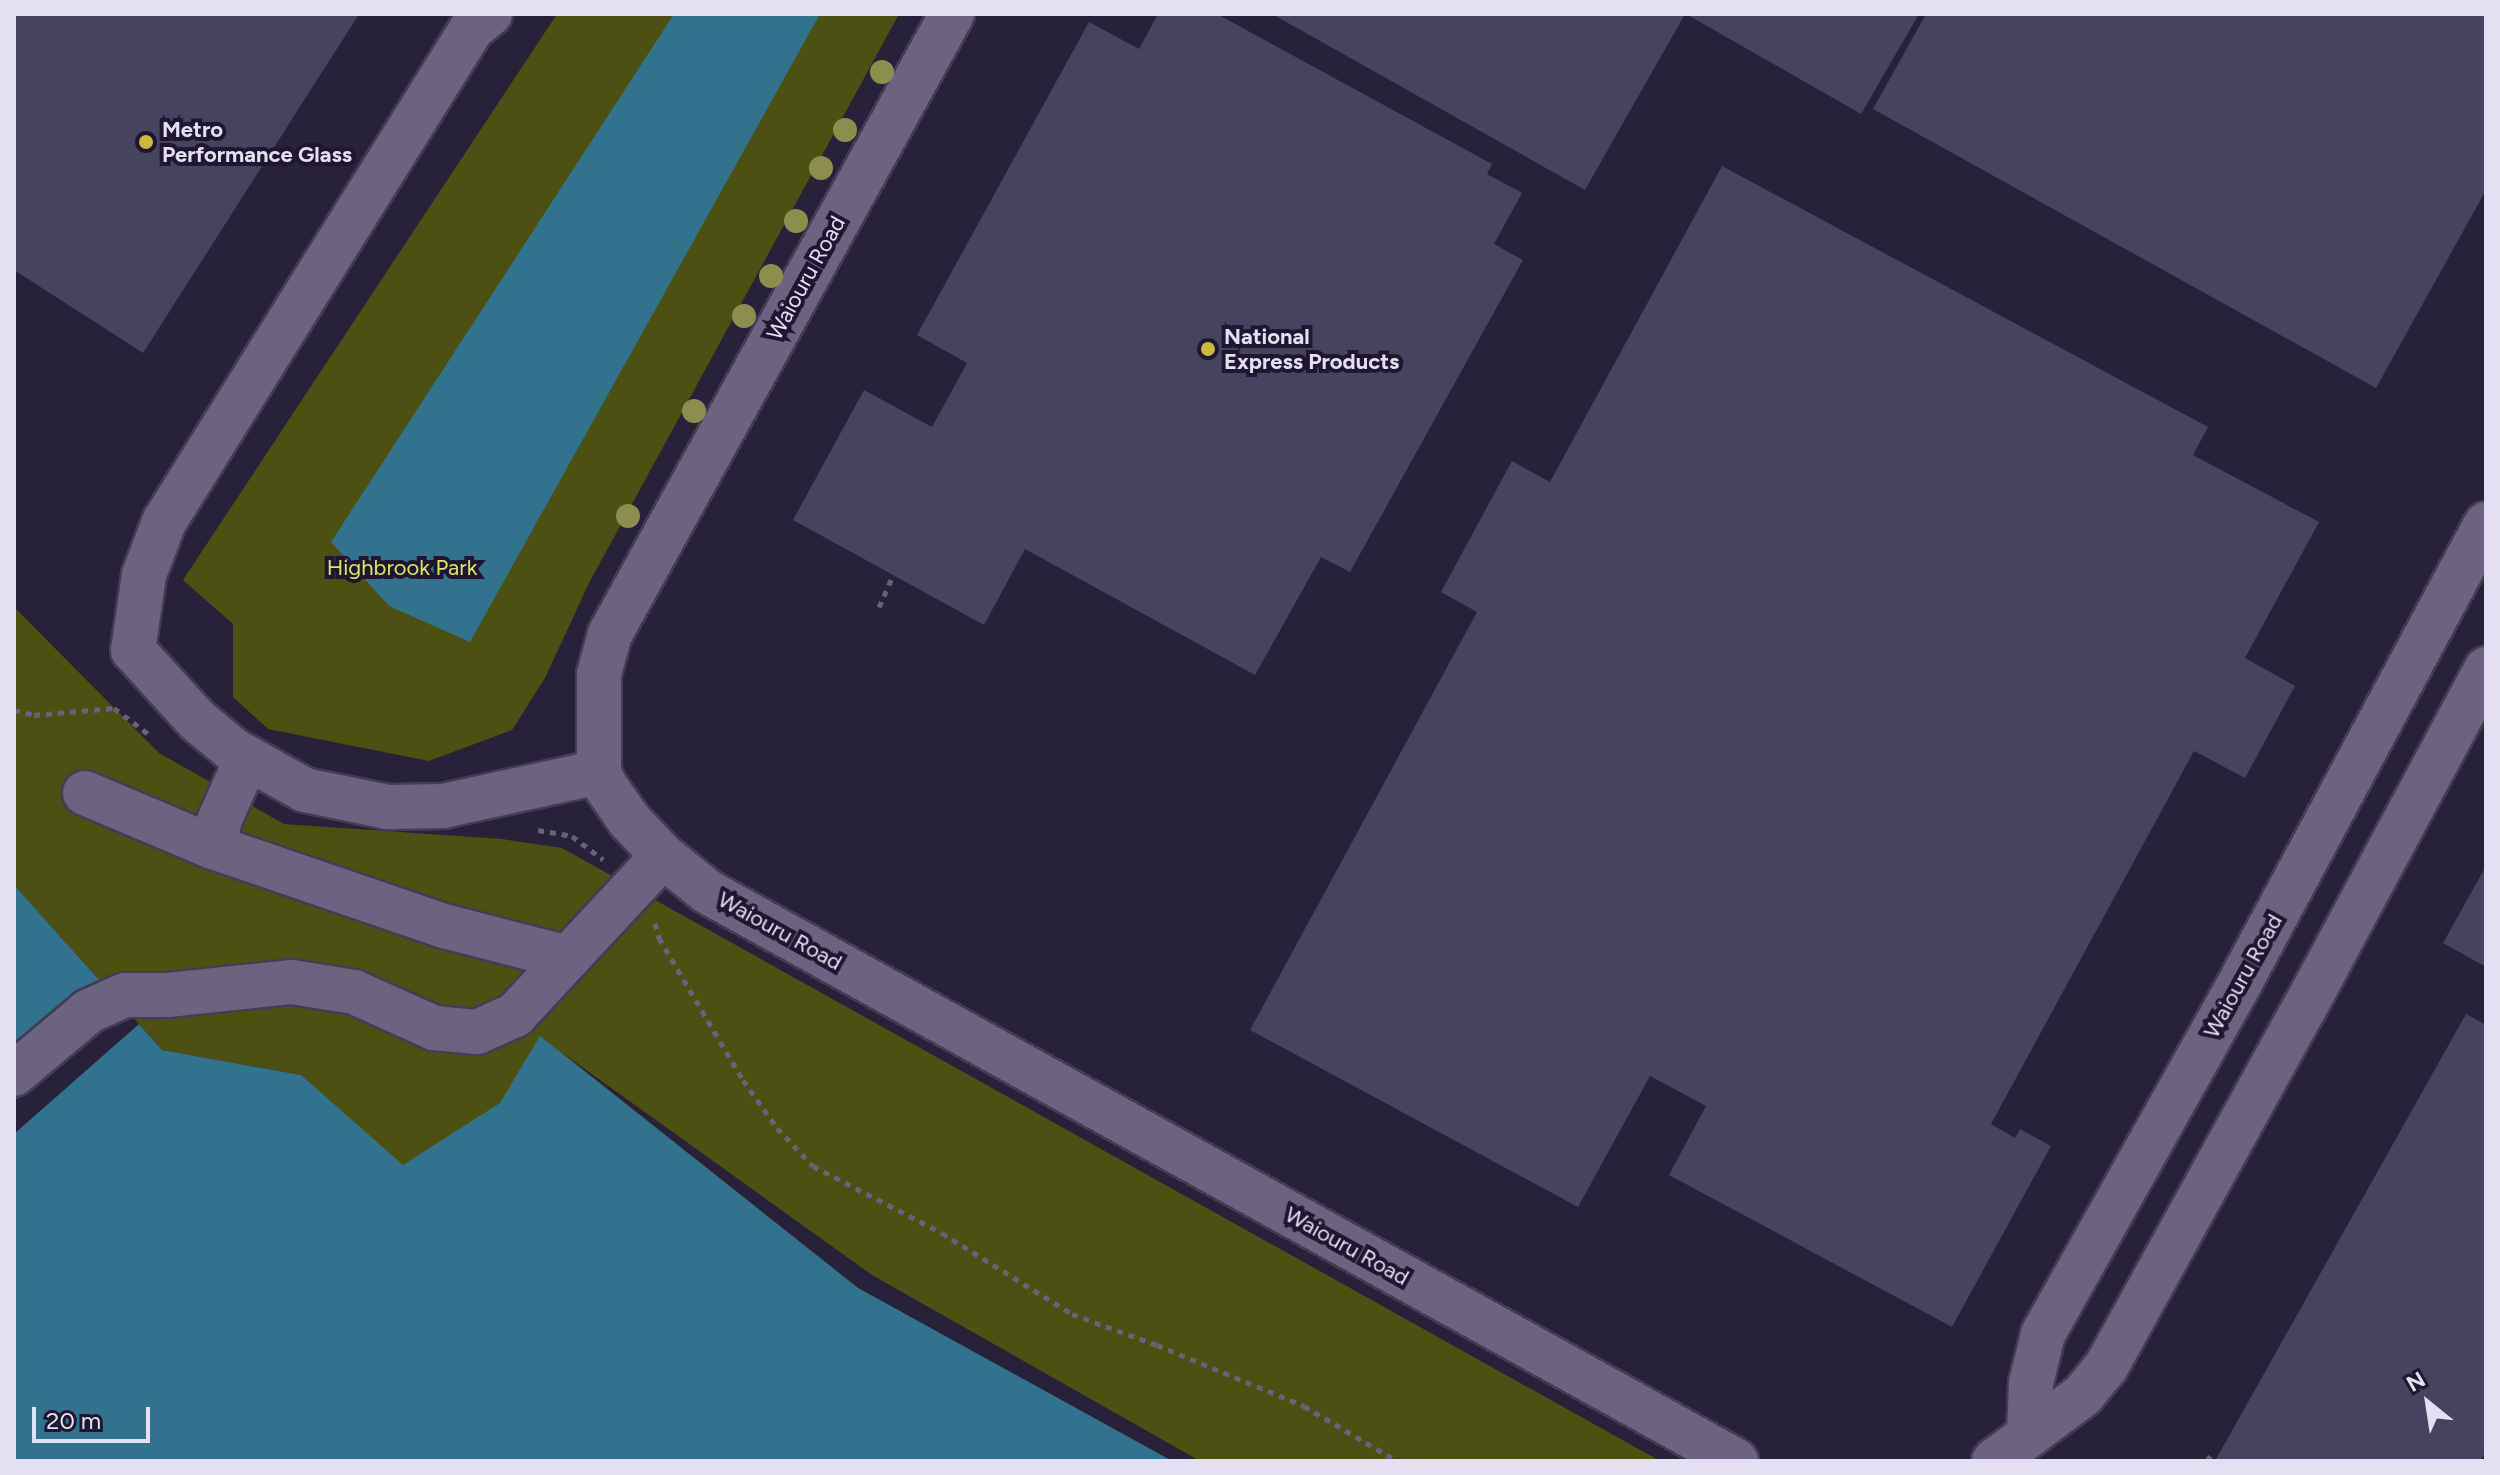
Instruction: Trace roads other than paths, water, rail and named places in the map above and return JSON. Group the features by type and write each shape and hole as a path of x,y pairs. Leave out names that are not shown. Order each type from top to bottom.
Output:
{"street":[{"path":"490,14 472,28 164,522 144,575 133,650 197,720 247,758 305,790 388,807 443,806 599,772"},
{"name":"Waiouru Road","path":"952,14 610,634 599,674 599,772 629,820 663,856 708,892 1736,1461"},
{"name":"Waiouru Road","path":"2029,1435 2031,1383 2043,1334 2475,571 2486,524"},
{"path":"1994,1461 2083,1395 2106,1367 2304,1009 2486,669"},
{"path":"213,847 220,819 247,758"},
{"path":"85,793 213,847 444,926 568,958"},
{"path":"14,1074 89,1011 125,995 292,982 354,992 434,1028 477,1032 515,1015 663,856"},
{"path":"2243,977 2304,1009"}],"water":[{"path":"674,14 820,14 470,642 389,606 331,542"},
{"path":"14,885 162,1050 301,1075 403,1165 500,1103 540,1036 858,1288 1172,1461 14,1461"}],"place":[{"name":"Metro Performance Glass","path":"146,142"},
{"name":"National Express Products","path":"1208,349"}],"park label":[{"name":"Highbrook Park","path":"402,568"}]}
